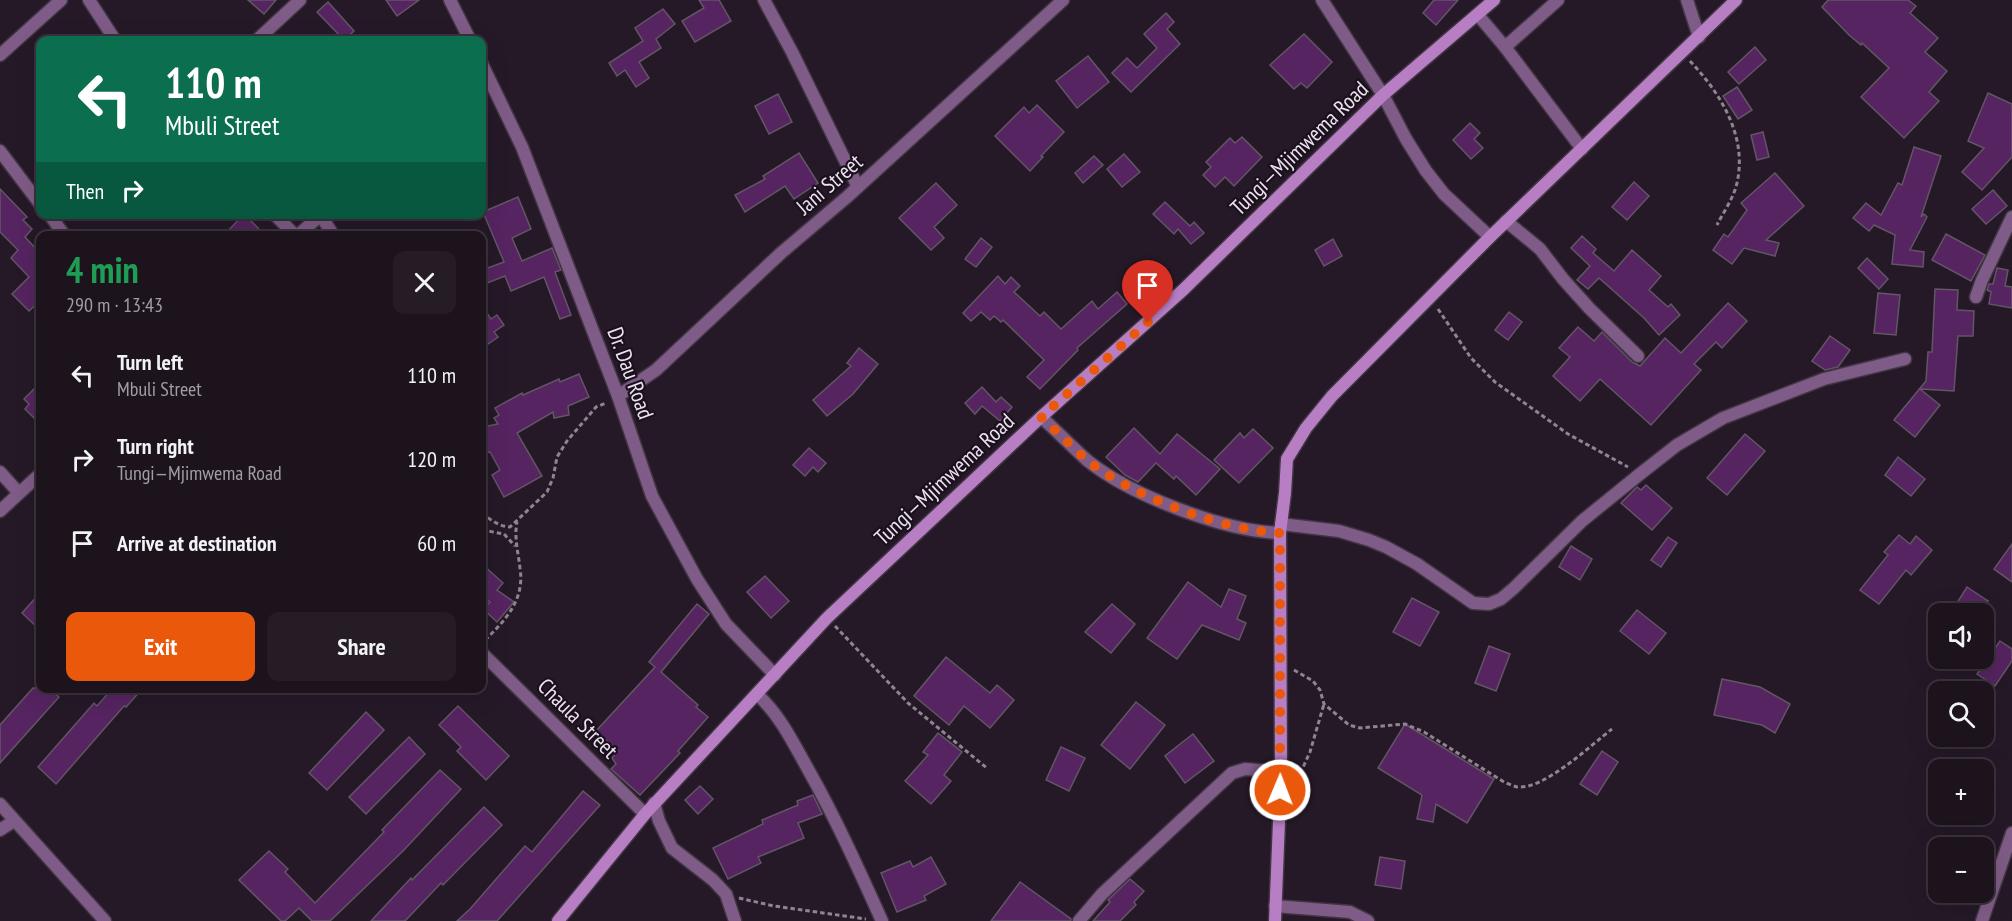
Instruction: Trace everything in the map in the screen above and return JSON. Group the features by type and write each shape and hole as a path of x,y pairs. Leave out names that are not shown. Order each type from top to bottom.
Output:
{"street":[{"path":"0,55 61,0"},
{"path":"89,0 112,36"},
{"path":"261,36 300,0"},
{"path":"450,0 468,36"},
{"path":"764,0 858,187"},
{"path":"1322,0 1383,94 1406,139 1426,171 1444,194 1490,237"},
{"name":"Tungi—Mjimwema Road","path":"558,921 654,803 828,618 1041,417 1183,290 1383,94 1494,0"},
{"path":"1505,47 1558,0"},
{"path":"1687,0 1699,37"},
{"path":"1275,921 1281,772 1281,529 1287,459 1306,428 1332,396 1506,220 1736,0"},
{"name":"Jani Street","path":"619,399 656,370 781,253 858,187 1057,2"},
{"path":"1478,15 1582,149"},
{"name":"Dr. Dau Road","path":"486,72 522,147 619,399 652,496 697,579 726,624 775,675"},
{"path":"0,151 36,199"},
{"path":"1976,297 2012,217"},
{"path":"279,219 292,231"},
{"path":"303,231 317,219"},
{"path":"1506,220 1540,249 1589,308 1638,356"},
{"path":"1041,417 1089,461 1123,484 1178,508 1220,523 1260,533 1281,529 1339,531 1369,540 1417,564 1473,603 1490,604 1501,599 1514,588 1582,521 1677,445 1723,418 1824,379 1905,359"},
{"path":"0,472 19,493"},
{"path":"0,511 36,478"},
{"name":"Chaula Street","path":"486,657 645,814"},
{"path":"757,694 785,726 826,801 876,920"},
{"path":"1079,921 1102,894 1232,773 1245,769 1281,772"},
{"path":"654,803 658,821 672,848 713,880 726,894 735,921"},
{"path":"0,804 105,921"},
{"path":"0,830 14,821"},
{"path":"1982,921 2012,833"},
{"path":"1275,906 1350,912 1368,921"}],"path":[{"path":"1683,53 1709,81 1723,102 1735,127 1739,159 1736,188 1718,225"},
{"path":"1430,297 1471,358 1495,382 1568,434 1640,474"},
{"path":"486,516 495,523 510,527 517,521 547,492 553,478 557,457 567,441 596,407 619,399"},
{"path":"486,639 508,616 519,594 521,571 514,534 517,521"},
{"path":"486,531 504,534 516,547"},
{"path":"828,618 864,659 909,703 988,769"},
{"path":"1280,807 1297,782 1310,752 1324,704 1320,690 1313,681 1281,666"},
{"path":"1324,704 1349,725 1360,728 1405,724 1424,732 1504,782 1516,787 1530,785 1551,776 1612,729"},
{"path":"726,894 774,906 876,920"}],"building":[{"path":"248,0 276,0 264,14"},
{"path":"386,0 419,0 397,16"},
{"path":"699,0 719,0 731,21 695,42 682,21 704,8"},
{"path":"1434,0 1458,0 1436,25 1423,13"},
{"path":"1828,0 1908,0 1916,6 1910,13 1938,38 1925,52 1947,71 1929,92 1939,101 1904,138 1861,97 1889,68 1862,43 1861,45 1849,35 1822,7"},
{"path":"328,2 354,31 348,36 340,36 317,12"},
{"path":"663,9 675,24 656,39 661,48 639,62 649,78 636,87 625,70 617,76 609,63 643,41 635,28"},
{"path":"1166,13 1174,22 1167,29 1180,44 1131,92 1112,73 1127,58 1137,68 1157,48 1144,34"},
{"path":"1304,34 1332,62 1307,88 1301,83 1294,89 1270,65"},
{"path":"1755,47 1766,60 1739,84 1728,72"},
{"path":"1088,56 1109,82 1077,108 1056,81"},
{"path":"1737,87 1752,110 1738,119 1723,96"},
{"path":"1988,93 2012,104 2012,157 1982,190 1962,172 1984,148 1968,141"},
{"path":"778,94 792,122 769,134 755,106"},
{"path":"1037,105 1064,132 1030,171 995,136 1024,107 1029,113"},
{"path":"1470,123 1480,133 1474,139 1483,148 1471,159 1453,140"},
{"path":"1763,132 1769,157 1757,160 1751,135"},
{"path":"1242,137 1262,157 1234,186 1225,177 1215,187 1203,175 1211,167 1206,162 1230,138 1235,143"},
{"path":"1914,147 1941,156 1921,217 1924,214 1927,217 1910,250 1924,252 1923,267 1892,264 1895,235 1874,225 1869,231 1853,218 1866,203 1881,215 1898,183 1902,185"},
{"path":"799,153 818,183 794,199 785,186 745,212 735,195 765,179 763,176"},
{"path":"1124,154 1140,172 1122,187 1107,169"},
{"path":"1094,156 1103,165 1083,183 1075,173"},
{"path":"1775,173 1804,206 1766,240 1779,243 1775,256 1744,248 1732,264 1713,250 1724,234 1728,237 1747,210 1741,203"},
{"path":"1634,182 1649,196 1627,220 1612,207"},
{"path":"936,183 957,205 934,227 944,238 931,250 899,218"},
{"path":"0,189 27,217 23,220 32,229 25,237 36,249 36,305 29,311 12,294 29,277 11,258 18,250 0,232"},
{"path":"1993,190 2007,206 1986,224 1972,209"},
{"path":"518,197 531,229 512,238 522,261 552,248 561,270 555,272 571,315 560,319 544,277 511,291 505,276 486,283 486,269 504,262 486,219 486,211"},
{"path":"1165,202 1190,226 1194,222 1204,233 1191,244 1178,229 1174,234 1153,214"},
{"path":"239,219 249,219 261,231 228,231"},
{"path":"1946,234 1985,255 1971,281 1932,260"},
{"path":"1582,236 1596,249 1593,253 1614,271 1632,250 1661,276 1649,290 1668,307 1671,304 1680,315 1659,335 1644,318 1599,278 1588,289 1577,280 1590,266 1571,248"},
{"path":"981,238 992,247 976,267 965,259"},
{"path":"1333,239 1342,256 1324,266 1315,250"},
{"path":"1867,258 1888,279 1879,289 1858,268"},
{"path":"1997,268 2008,270 2005,286 2012,287 2012,308 1989,304 1991,292 1987,290 1989,284 1993,284"},
{"path":"998,276 1005,284 1011,277 1020,286 1014,292 1040,316 1044,312 1061,329 1092,301 1098,309 1117,292 1127,304 1077,348 1078,350 1040,389 1027,377 1044,360 1003,320 1001,322 994,316 990,320 981,312 971,321 963,313"},
{"path":"1935,289 1958,290 1957,310 1974,311 1973,336 1958,336 1954,391 1920,389 1940,405 1915,437 1894,420 1926,381 1928,352 1932,352"},
{"path":"1878,293 1900,295 1896,335 1874,333"},
{"path":"1728,303 1747,321 1722,348 1716,342 1694,364 1701,370 1651,425 1600,379 1580,401 1553,376 1570,357 1559,348 1578,327 1594,341 1602,332 1632,362 1640,366 1665,338 1681,353"},
{"path":"486,312 491,319 497,315 504,325 494,332 498,337 488,344 486,342"},
{"path":"1509,312 1522,322 1508,340 1495,330"},
{"path":"1830,336 1850,350 1838,367 1825,370 1812,361"},
{"path":"859,348 878,364 853,394 827,416 813,400 851,366 847,363"},
{"path":"579,374 589,397 568,406 569,415 554,418 553,412 517,433 542,476 504,497 492,475 500,470 490,452 486,452 486,426 498,424 494,418 499,415 495,408 522,393 523,395 559,379 560,382"},
{"path":"36,387 36,420 25,409 29,404 24,399"},
{"path":"982,387 996,402 1001,397 1012,407 1000,421 982,406 975,414 965,403"},
{"path":"1134,428 1160,454 1177,434 1220,469 1196,495 1176,476 1174,479 1156,463 1138,482 1125,475 1106,457"},
{"path":"1253,429 1273,448 1239,483 1214,460 1240,433 1244,438"},
{"path":"1745,434 1765,451 1727,495 1707,478"},
{"path":"809,448 826,463 818,472 813,467 805,476 793,465"},
{"path":"1898,457 1925,479 1911,496 1885,475"},
{"path":"1646,485 1672,508 1652,530 1621,503 1637,487 1641,490"},
{"path":"1899,535 1910,544 1916,536 1932,550 1911,575 1906,570 1879,604 1860,590 1888,555 1884,552"},
{"path":"1668,537 1677,543 1661,567 1651,560"},
{"path":"2012,544 2012,582 1994,569"},
{"path":"1571,546 1592,559 1580,580 1559,567"},
{"path":"486,568 503,583 497,590 514,602 497,622 486,612 486,606 490,602 486,598"},
{"path":"765,576 789,601 771,618 747,592"},
{"path":"1188,582 1221,607 1229,589 1246,596 1237,619 1246,623 1239,640 1202,625 1177,659 1147,638"},
{"path":"1967,587 1988,601 1987,603 1957,603"},
{"path":"36,597 36,626 22,613"},
{"path":"1412,598 1439,612 1420,646 1393,632"},
{"path":"697,604 709,614 661,672 708,717 678,751 680,753 640,795 611,769 616,764 612,758 618,751 596,731 655,667 649,662"},
{"path":"1112,604 1135,624 1111,653 1085,632"},
{"path":"1637,610 1666,633 1649,654 1620,631"},
{"path":"2000,641 2012,649 2012,661 1995,686 1994,681 1988,681 1977,674 1980,669 1994,669 1994,650"},
{"path":"1489,646 1510,654 1496,691 1475,683"},
{"path":"946,657 990,693 997,685 1014,700 990,728 964,706 949,725 914,696"},
{"path":"1722,679 1760,687 1790,704 1775,733 1762,725 1714,715"},
{"path":"33,688 36,688 36,693 55,693 59,697 0,763 0,725"},
{"path":"109,693 139,693 126,707 124,706 56,784 38,767 94,703 97,706"},
{"path":"1136,702 1165,725 1130,769 1101,745"},
{"path":"458,706 509,756 486,780 457,751 461,747 439,725"},
{"path":"366,712 384,730 327,790 309,773"},
{"path":"1405,724 1494,779 1467,823 1436,804 1433,822 1417,819 1422,795 1378,768"},
{"path":"938,733 962,752 944,775 951,781 931,804 905,781 928,755 923,752"},
{"path":"1193,734 1214,761 1185,783 1165,756"},
{"path":"409,737 425,754 366,814 349,797"},
{"path":"1061,747 1085,758 1069,791 1046,780"},
{"path":"1602,751 1618,762 1597,795 1580,784"},
{"path":"440,770 461,789 403,851 330,921 312,921 299,908 285,921 281,921 239,880 269,851 288,869 285,872 315,903"},
{"path":"700,786 713,799 698,814 685,800"},
{"path":"583,791 600,805 497,921 457,921 525,846 532,852"},
{"path":"813,795 822,814 798,823 804,838 758,857 761,863 728,879 713,848 763,824 762,820 798,805 797,801"},
{"path":"484,807 502,825 443,885 441,883 405,921 371,921 411,878 412,880"},
{"path":"931,857 946,884 924,896 926,900 897,912 881,873 910,861 913,867"},
{"path":"1380,857 1405,861 1401,889 1375,885"},
{"path":"1130,879 1144,891 1134,902 1136,905 1120,921 1093,921 1110,902 1108,900"},
{"path":"1020,882 1071,919 1071,921 991,921"}],"route":[{"path":"1148,322 1041,417 1089,461 1123,484 1220,523 1260,533 1280,533 1280,790"}]}
